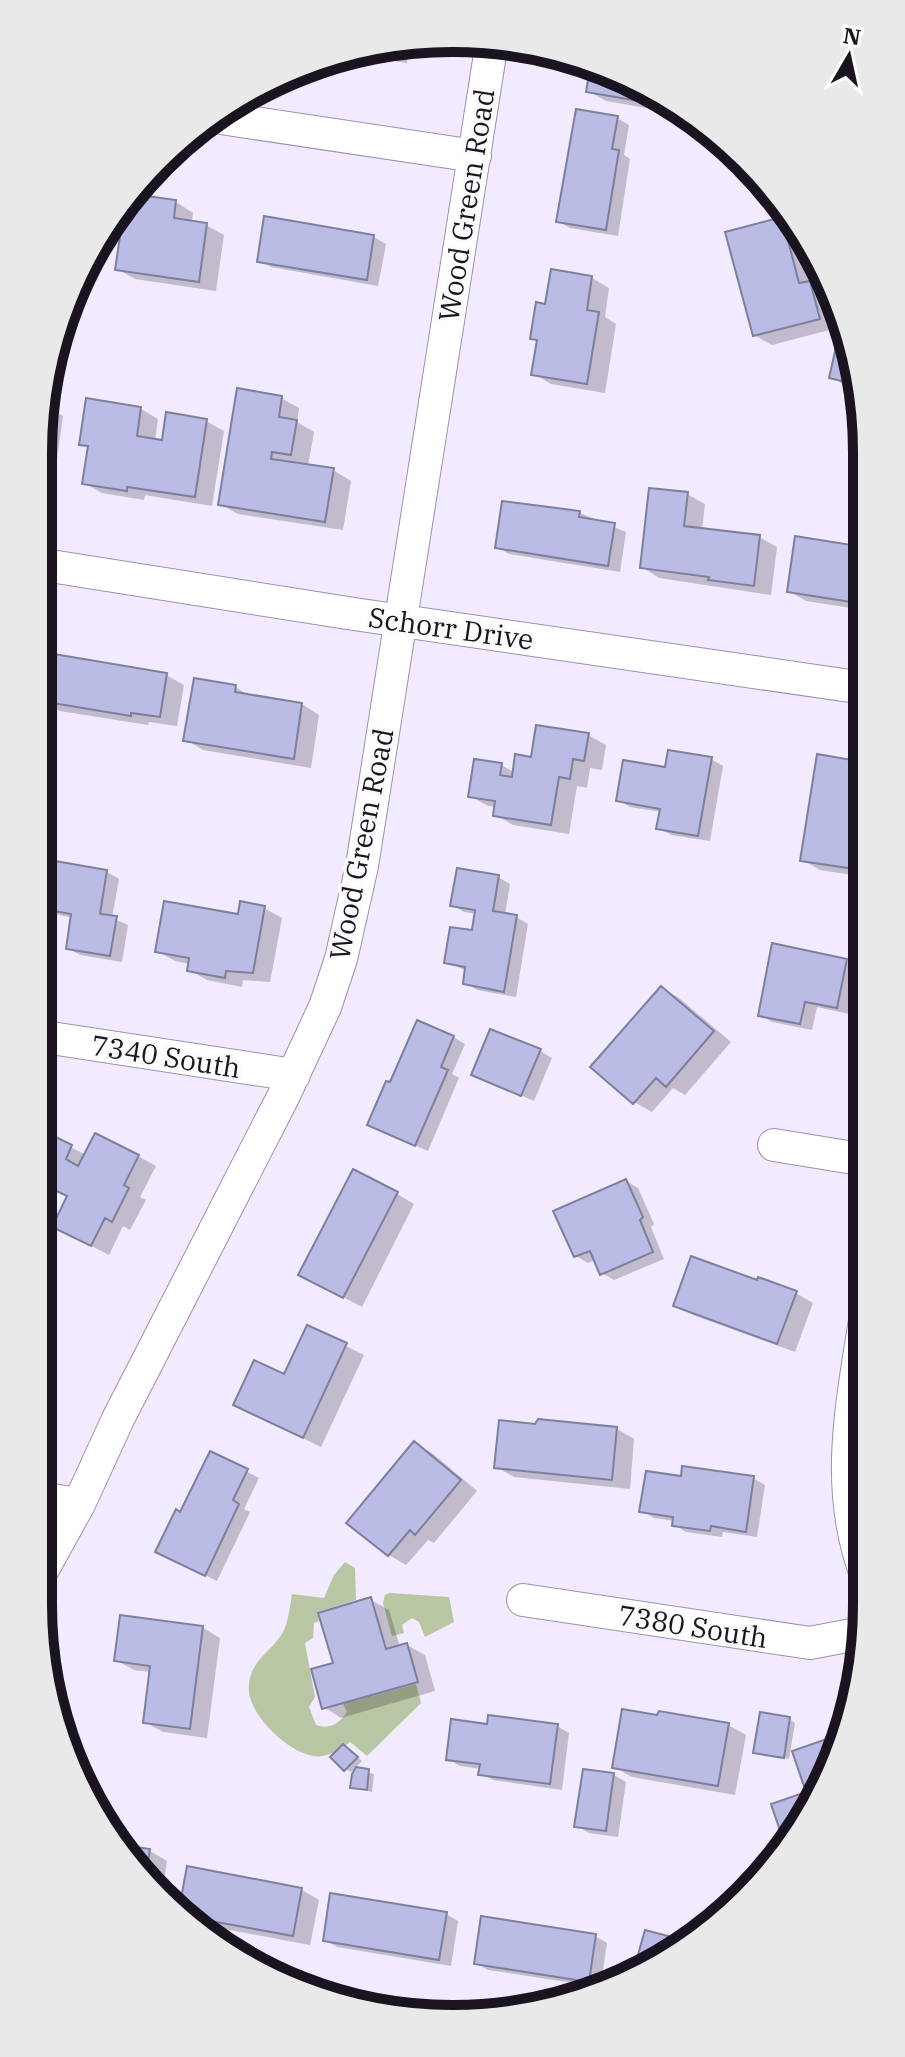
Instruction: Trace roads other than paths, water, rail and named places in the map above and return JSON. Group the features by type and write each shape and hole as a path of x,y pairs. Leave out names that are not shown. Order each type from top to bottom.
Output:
{"street":[{"name":"Wood Green Road","path":"52,1553 294,1075 325,1007 356,900 490,54"},
{"path":"230,119 475,156"},
{"name":"Schorr Drive","path":"52,566 853,686"},
{"name":"7340 South","path":"52,1038 294,1075"},
{"path":"774,1145 853,1158"},
{"path":"853,1400 847,1440 848,1500 853,1526"},
{"path":"52,1500 79,1504"},
{"name":"7380 South","path":"523,1600 810,1643 852,1635"}]}
